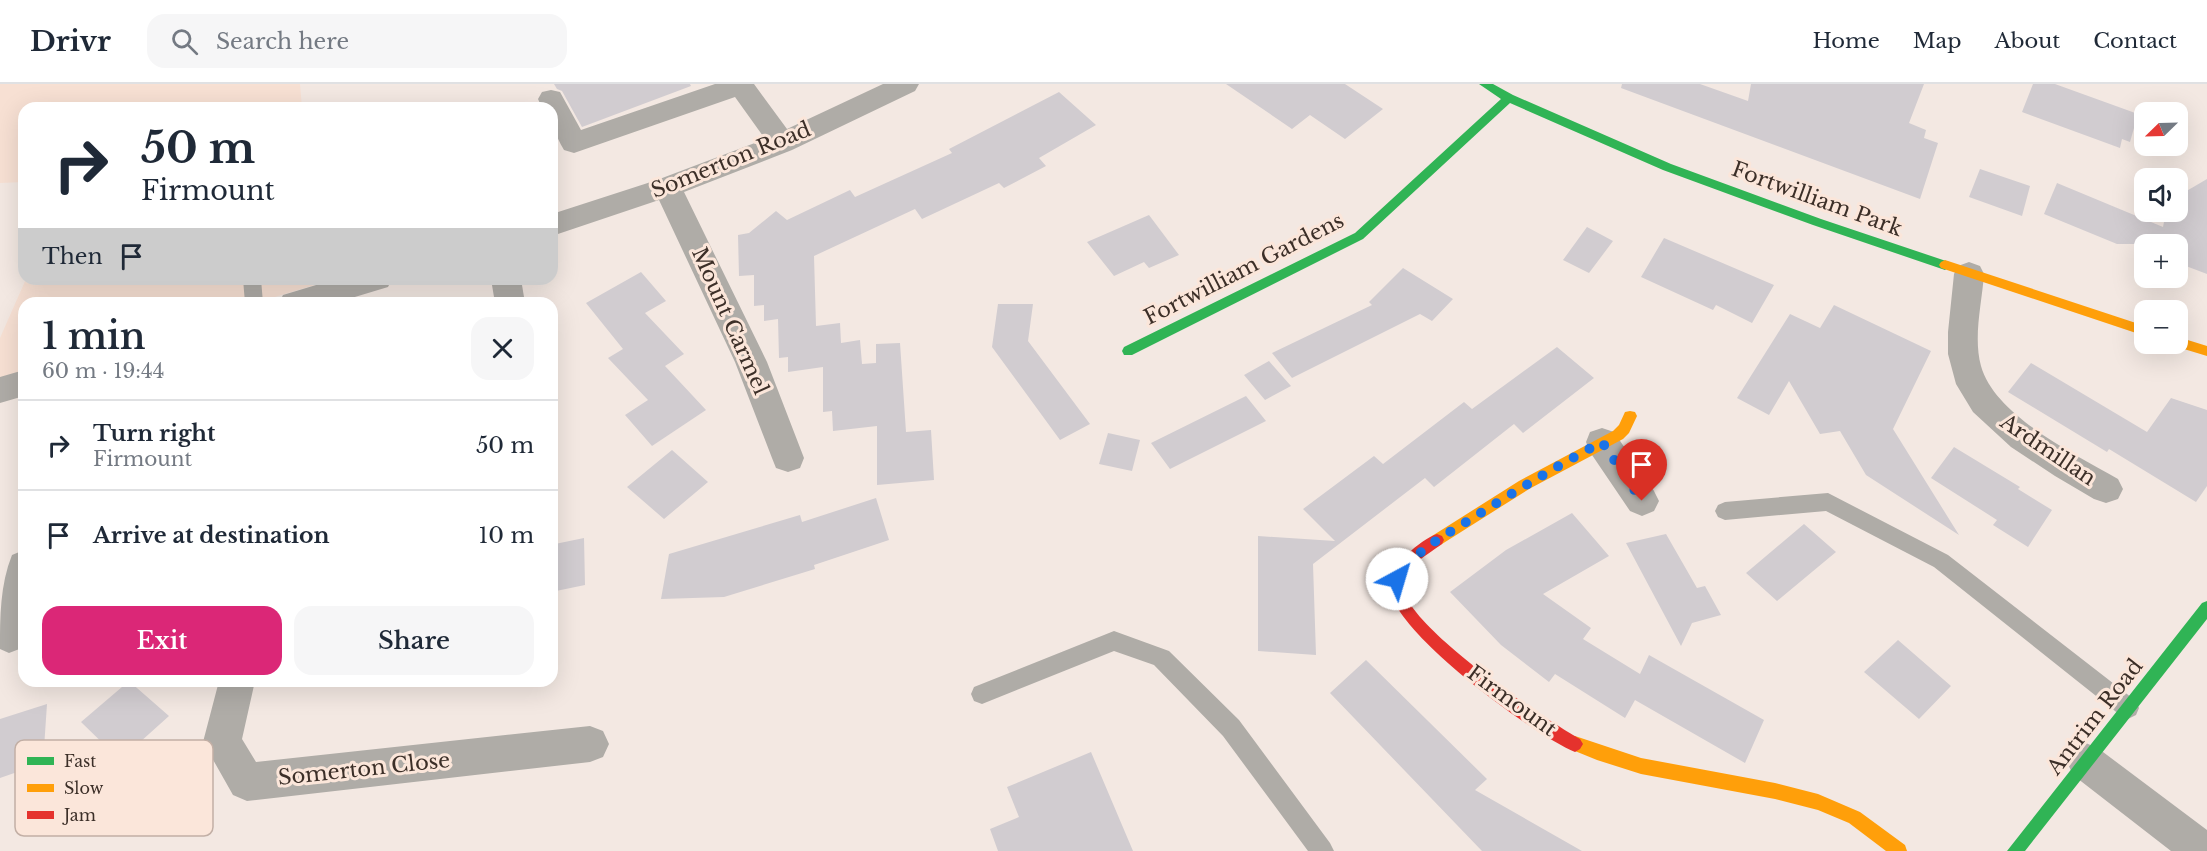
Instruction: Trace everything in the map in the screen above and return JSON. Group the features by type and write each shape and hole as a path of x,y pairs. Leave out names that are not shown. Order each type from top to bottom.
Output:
{"street":[{"path":"558,112 574,143 740,84 782,143"},
{"name":"Somerton Road","path":"558,223 667,187 782,143 906,84"},
{"name":"Fortwilliam Park","path":"1484,84 1509,98 1666,167 1816,222 2134,327"},
{"name":"Fortwilliam Gardens","path":"1128,351 1359,236 1509,98"},
{"name":"Mount Carmel","path":"667,187 751,362 788,458"},
{"name":"Ardmillan","path":"1969,274 1963,351 1965,367 1972,385 2000,419 2020,435 2106,489"},
{"path":"315,297 356,285"},
{"path":"2188,345 2207,351"},
{"path":"0,390 18,385"},
{"name":"Firmount","path":"1630,416 1622,433 1539,476 1428,546 1406,564 1397,579 1396,594 1404,610 1476,676 1558,735 1592,752 1640,765 1829,805 1868,826 1899,851"},
{"path":"1602,442 1642,501"},
{"path":"9,636 18,594"},
{"name":"Antrim Road","path":"2015,851 2207,608"},
{"name":"Somerton Close","path":"236,687 222,741 247,782 590,744"},
{"path":"2086,762 2203,851"}],"lane":[{"path":"1725,511 1828,502 1941,561 2128,708"},
{"path":"982,694 1114,641 1161,658 1231,729 1322,851"}],"shaded area":[{"path":"0,84 300,84 302,102 18,102 18,182 0,183"},
{"path":"23,285 314,285 275,297 18,297"},
{"path":"18,297 18,373 0,378 0,338"}],"building":[{"path":"554,84 690,84 691,86 582,127 562,91"},
{"path":"1226,84 1345,84 1383,109 1345,139 1310,115 1292,129"},
{"path":"1622,84 1700,84 1748,101 1751,84 1924,84 1909,123 1926,130 1924,138 1938,143 1920,199 1621,88"},
{"path":"2033,84 2055,84 2134,113 2134,128 2130,142 2122,139 2120,148 2022,112"},
{"path":"1059,92 1096,125 1039,158 1046,166 1004,188 999,183 922,219 915,209 814,256 816,326 840,323 841,343 860,340 862,364 876,363 876,344 900,343 906,432 931,430 934,480 877,485 877,426 833,431 832,411 823,412 823,367 788,372 788,357 779,358 778,319 764,321 764,305 754,306 754,275 739,276 738,235 749,233 776,211 787,220 850,190 855,197 952,153 949,149"},
{"path":"1980,169 2030,186 2022,216 1969,197"},
{"path":"2207,179 2207,274 2188,267 2188,234 2134,234 2134,244 2117,244 2044,214 2057,183 2134,215 2134,222 2151,222 2163,227 2164,222 2188,222 2188,190"},
{"path":"1149,215 1179,255 1149,268 1144,262 1114,276 1087,242"},
{"path":"1587,227 1613,241 1589,273 1563,260"},
{"path":"1664,238 1774,285 1752,323 1716,305 1713,310 1641,277"},
{"path":"1403,268 1453,299 1432,321 1420,314 1292,378 1272,353 1372,305 1369,302"},
{"path":"641,272 666,301 645,313 684,354 665,366 706,410 652,446 625,415 648,400 608,358 623,349 586,303"},
{"path":"998,304 1033,304 1028,341 1090,424 1060,440 992,347"},
{"path":"1834,305 1931,351 1893,429 1959,535 1866,475 1840,431 1820,434 1789,381 1769,415 1737,398 1790,314 1820,328"},
{"path":"1557,347 1594,378 1523,433 1514,424 1434,487 1425,478 1313,564 1316,655 1258,651 1258,536 1335,541 1303,509 1374,456 1383,464 1464,402 1472,409"},
{"path":"1269,361 1291,386 1265,400 1244,375"},
{"path":"2031,363 2147,432 2171,398 2207,410 2207,486 2196,502 2109,449 2107,452 2008,392"},
{"path":"1246,396 1266,421 1170,469 1151,443"},
{"path":"1108,433 1140,440 1132,471 1099,464"},
{"path":"1954,447 2020,487 2018,489 2052,510 2028,547 1993,525 1997,520 1931,478"},
{"path":"672,450 708,482 664,519 627,487"},
{"path":"876,498 889,540 814,565 815,569 724,597 661,599 669,554 800,515 802,522"},
{"path":"1572,513 1609,556 1543,594 1591,628 1583,639 1640,674 1649,655 1764,720 1745,763 1635,700 1625,718 1555,674 1549,682 1501,645 1450,592 1506,550"},
{"path":"1804,524 1836,552 1777,601 1746,573"},
{"path":"1666,534 1697,588 1705,586 1721,615 1692,623 1681,646 1626,543"},
{"path":"584,538 585,585 558,591 558,543"},
{"path":"1898,640 1951,686 1919,719 1864,672"},
{"path":"1366,660 1487,779 1475,790 1582,851 1482,851 1330,693"},
{"path":"122,687 136,687 169,716 142,740 99,740 81,722"},
{"path":"47,704 45,740 15,740 15,773 0,778 0,719"},
{"path":"1091,752 1133,851 998,851 990,829 1019,817 1007,787"}],"traffic: fast":[{"path":"1484,84 1509,98 1667,167 1817,222 1945,265"},
{"path":"1128,351 1359,236 1509,98"},
{"path":"2015,851 2207,608"}],"traffic: slow":[{"path":"1945,265 2134,327"},
{"path":"2188,345 2207,351"},
{"path":"1437,540 1524,485 1618,435 1624,429 1630,416"},
{"path":"1575,744 1641,766 1775,791 1818,802 1855,818 1899,851"}],"traffic: jam":[{"path":"1437,540 1417,554 1400,573 1396,587 1402,604 1419,625 1472,674 1533,718 1575,744"}],"route":[{"path":"1397,579 1406,564 1428,546 1539,476 1602,442 1642,501"}]}
